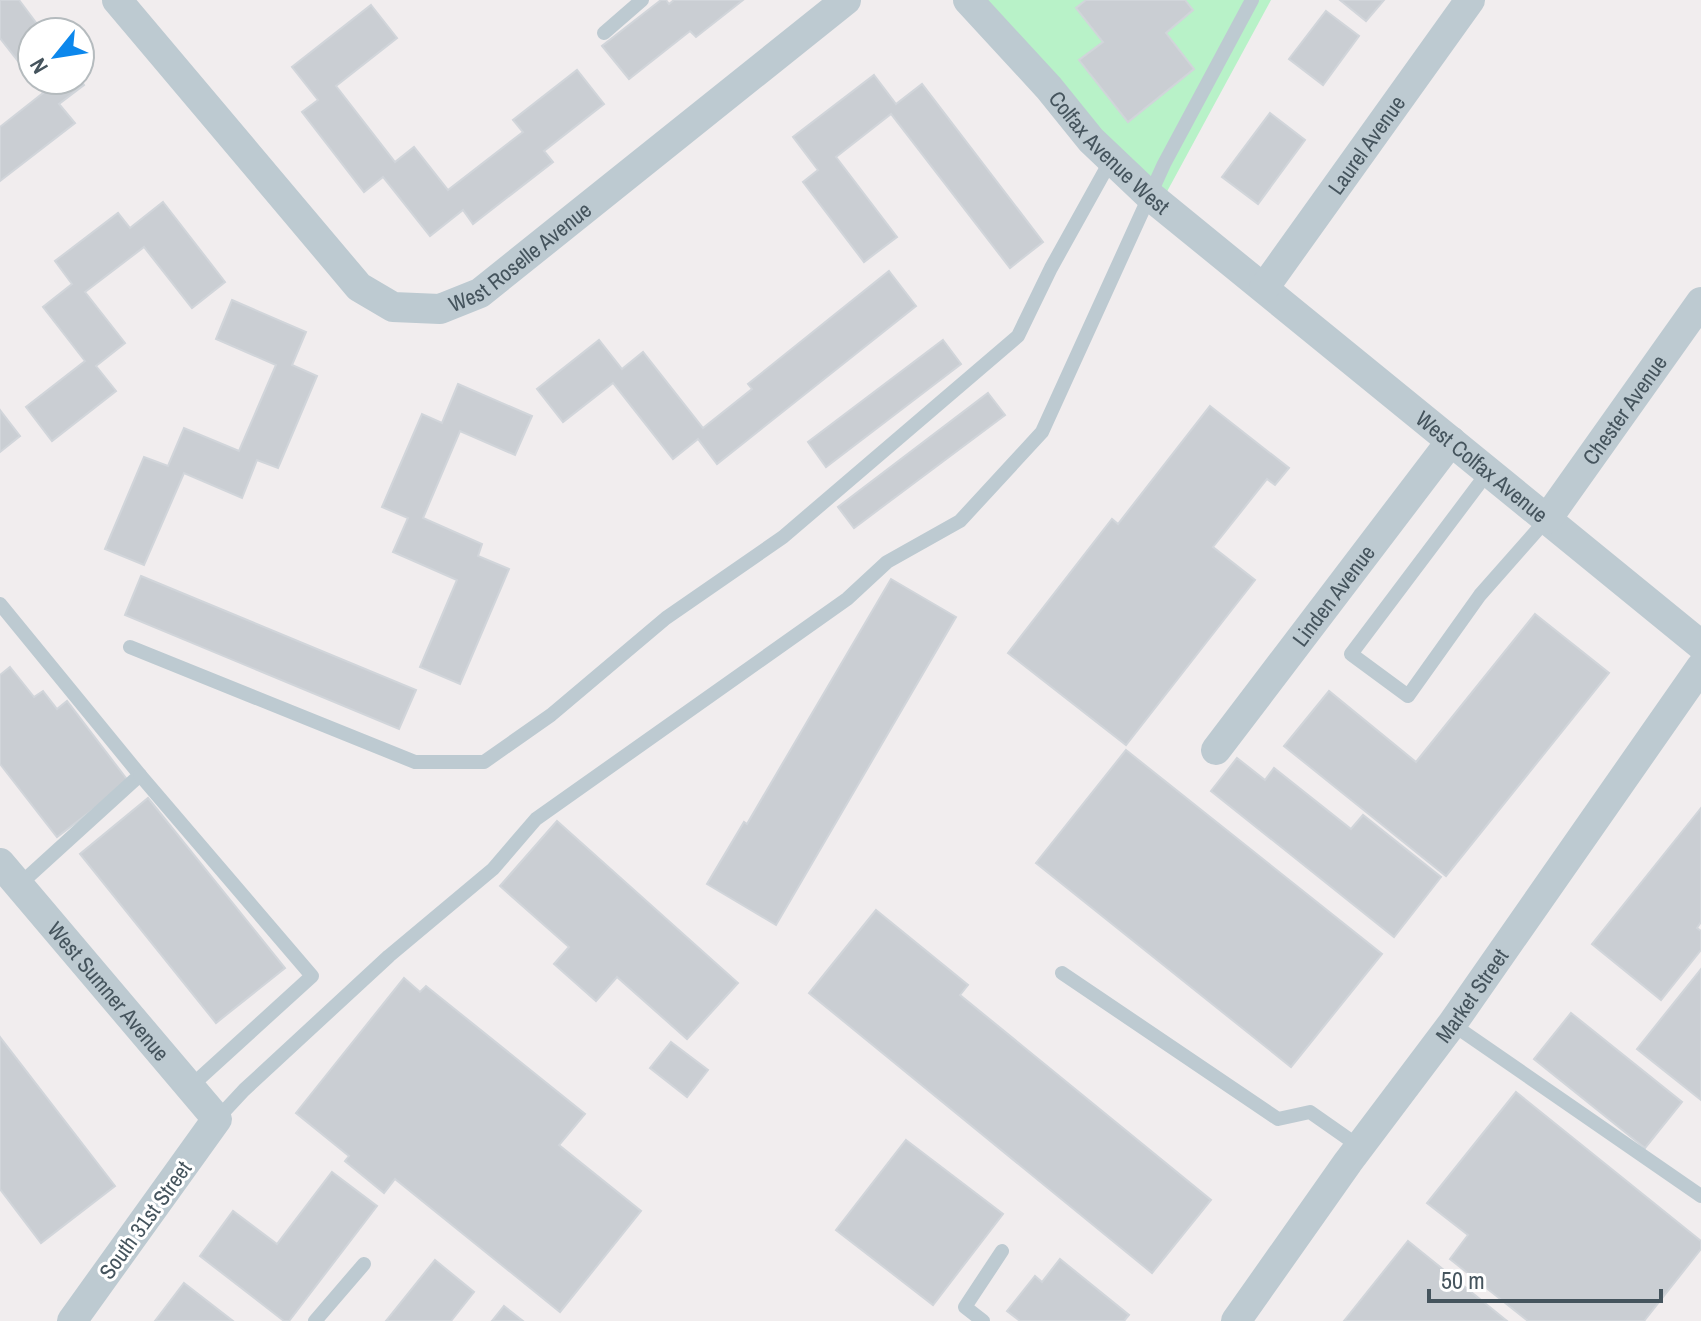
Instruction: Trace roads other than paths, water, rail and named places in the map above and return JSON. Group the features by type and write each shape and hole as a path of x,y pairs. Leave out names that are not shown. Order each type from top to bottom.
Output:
{"street":[{"name":"West Roselle Avenue","path":"117,0 359,287 393,307 440,309 480,293 846,0"},
{"name":"Colfax Avenue West","path":"968,0 1111,160 1150,196 1264,288"},
{"name":"Laurel Avenue","path":"1264,288 1470,0"},
{"name":"West Colfax Avenue","path":"1264,288 1701,645"},
{"name":"Chester Avenue","path":"1547,519 1701,302"},
{"name":"Linden Avenue","path":"1216,750 1451,441"},
{"name":"Market Street","path":"1236,1321 1452,1024 1701,667"},
{"name":"West Sumner Avenue","path":"9,874 217,1119"},
{"name":"South 31st Street","path":"72,1321 217,1119"}],"lane":[{"path":"604,33 642,0"},
{"path":"217,1119 244,1090 389,956 493,869 536,819 847,599 887,562 960,521 1042,432 1164,164 1252,0"},
{"path":"130,647 415,762 484,762 551,715 666,618 783,537 1018,336 1051,268 1111,160"},
{"path":"1488,472 1351,654 1408,696 1480,595 1547,519"},
{"path":"0,604 140,775 312,976 190,1087"},
{"path":"9,874 140,775"},
{"path":"1062,973 1278,1119 1310,1112 1360,1147"},
{"path":"1452,1024 1701,1196"},
{"path":"983,1321 965,1307 1002,1251"},
{"path":"315,1321 364,1264"}]}
